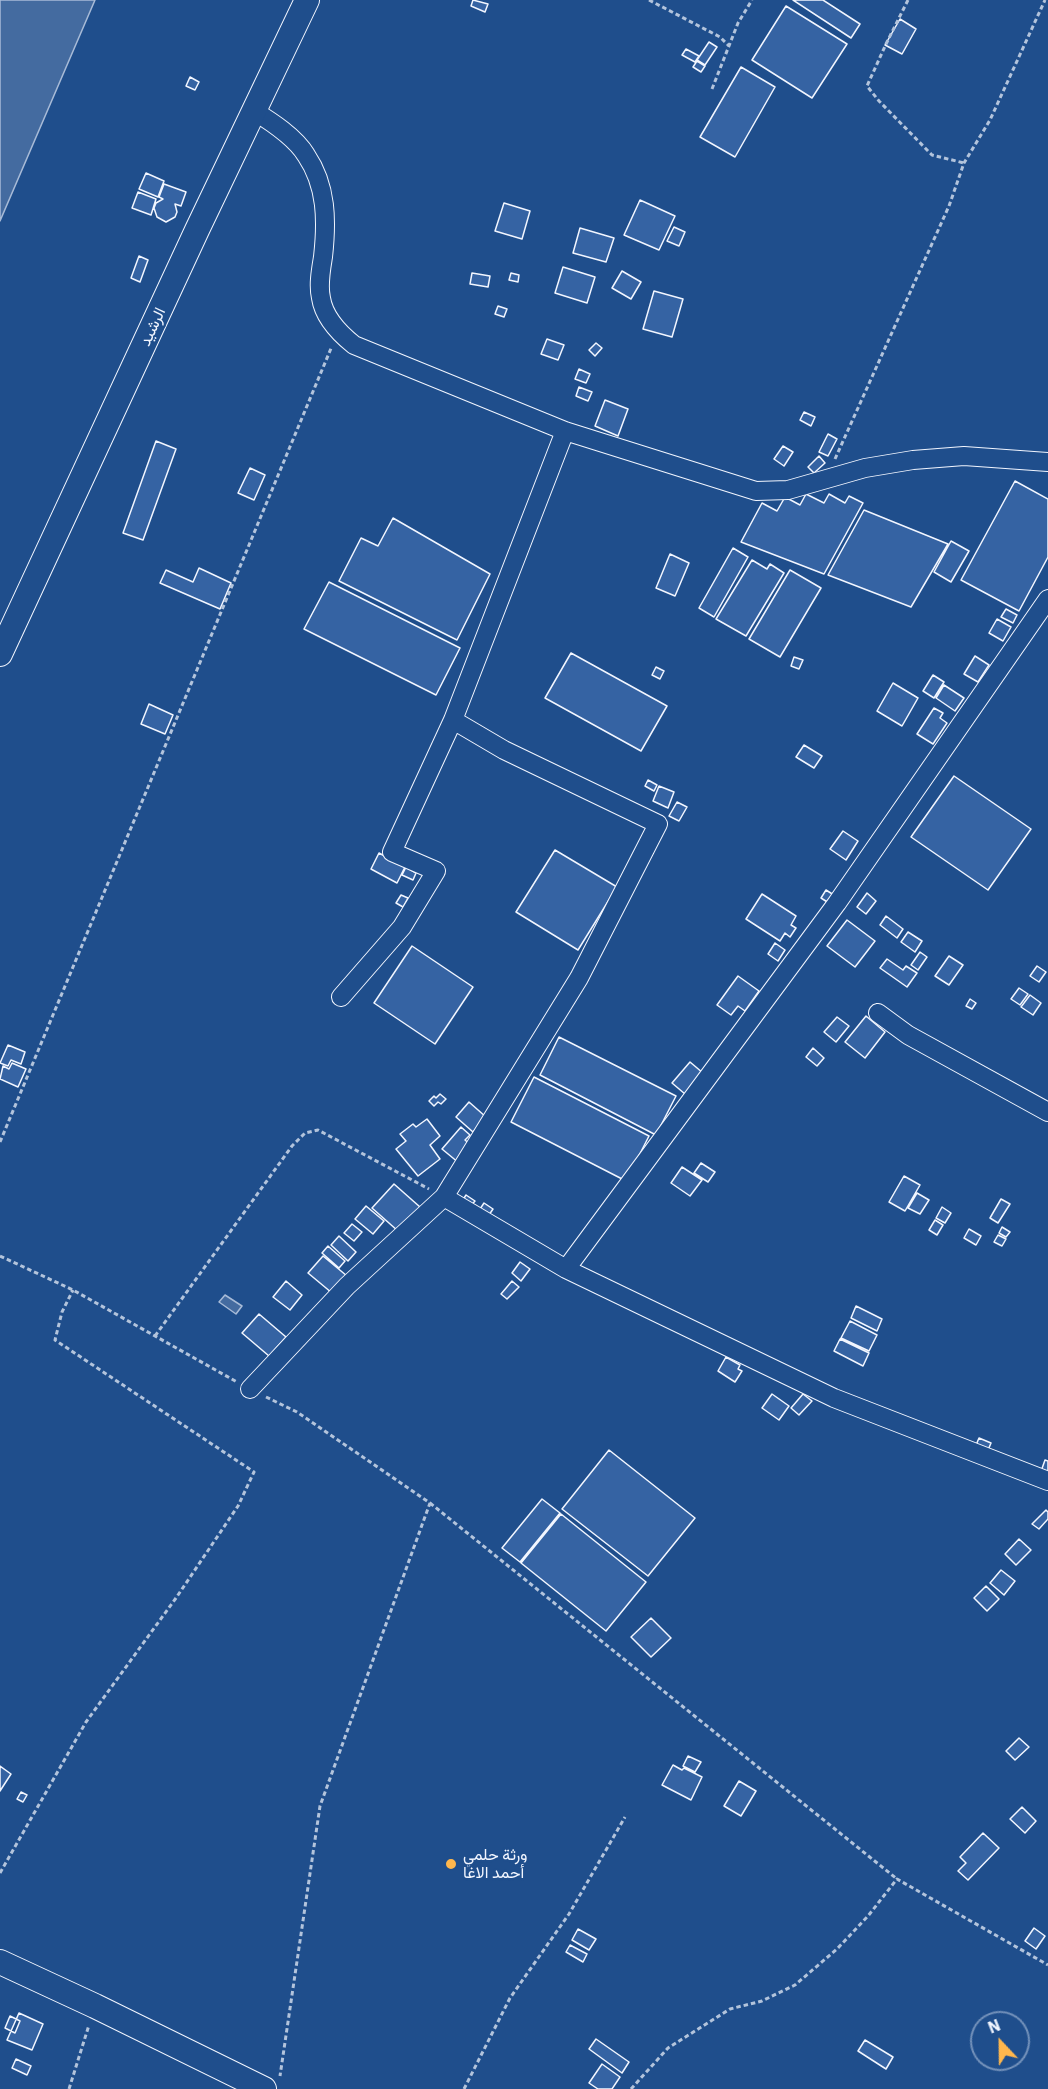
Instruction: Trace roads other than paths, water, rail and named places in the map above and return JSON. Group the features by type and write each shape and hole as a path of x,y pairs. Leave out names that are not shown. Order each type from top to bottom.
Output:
{"main road":[{"name":"الرشيد","path":"0,654 307,0"},
{"path":"0,1962 272,2083"}],"street":[{"path":"254,111 276,125 306,153 316,173 324,194 325,226 321,298 326,314 338,332 354,345 565,431 756,491 788,490 866,468 913,460 964,456 1048,462"},
{"path":"341,997 402,927 436,871 392,852 453,720 565,431"},
{"path":"566,1269 837,903 1048,599"},
{"path":"250,1389 347,1286 444,1197 579,978 658,824 504,750 453,720"},
{"path":"878,1013 909,1035 1048,1112"},
{"path":"444,1197 566,1269 834,1398 1048,1481"}],"water":[{"path":"0,0 95,0 0,221"},
{"path":"225,1295 242,1306 236,1314 219,1302"}],"place":[{"name":"ورثة حلمي أحمد الاغا","path":"451,1864"}]}
